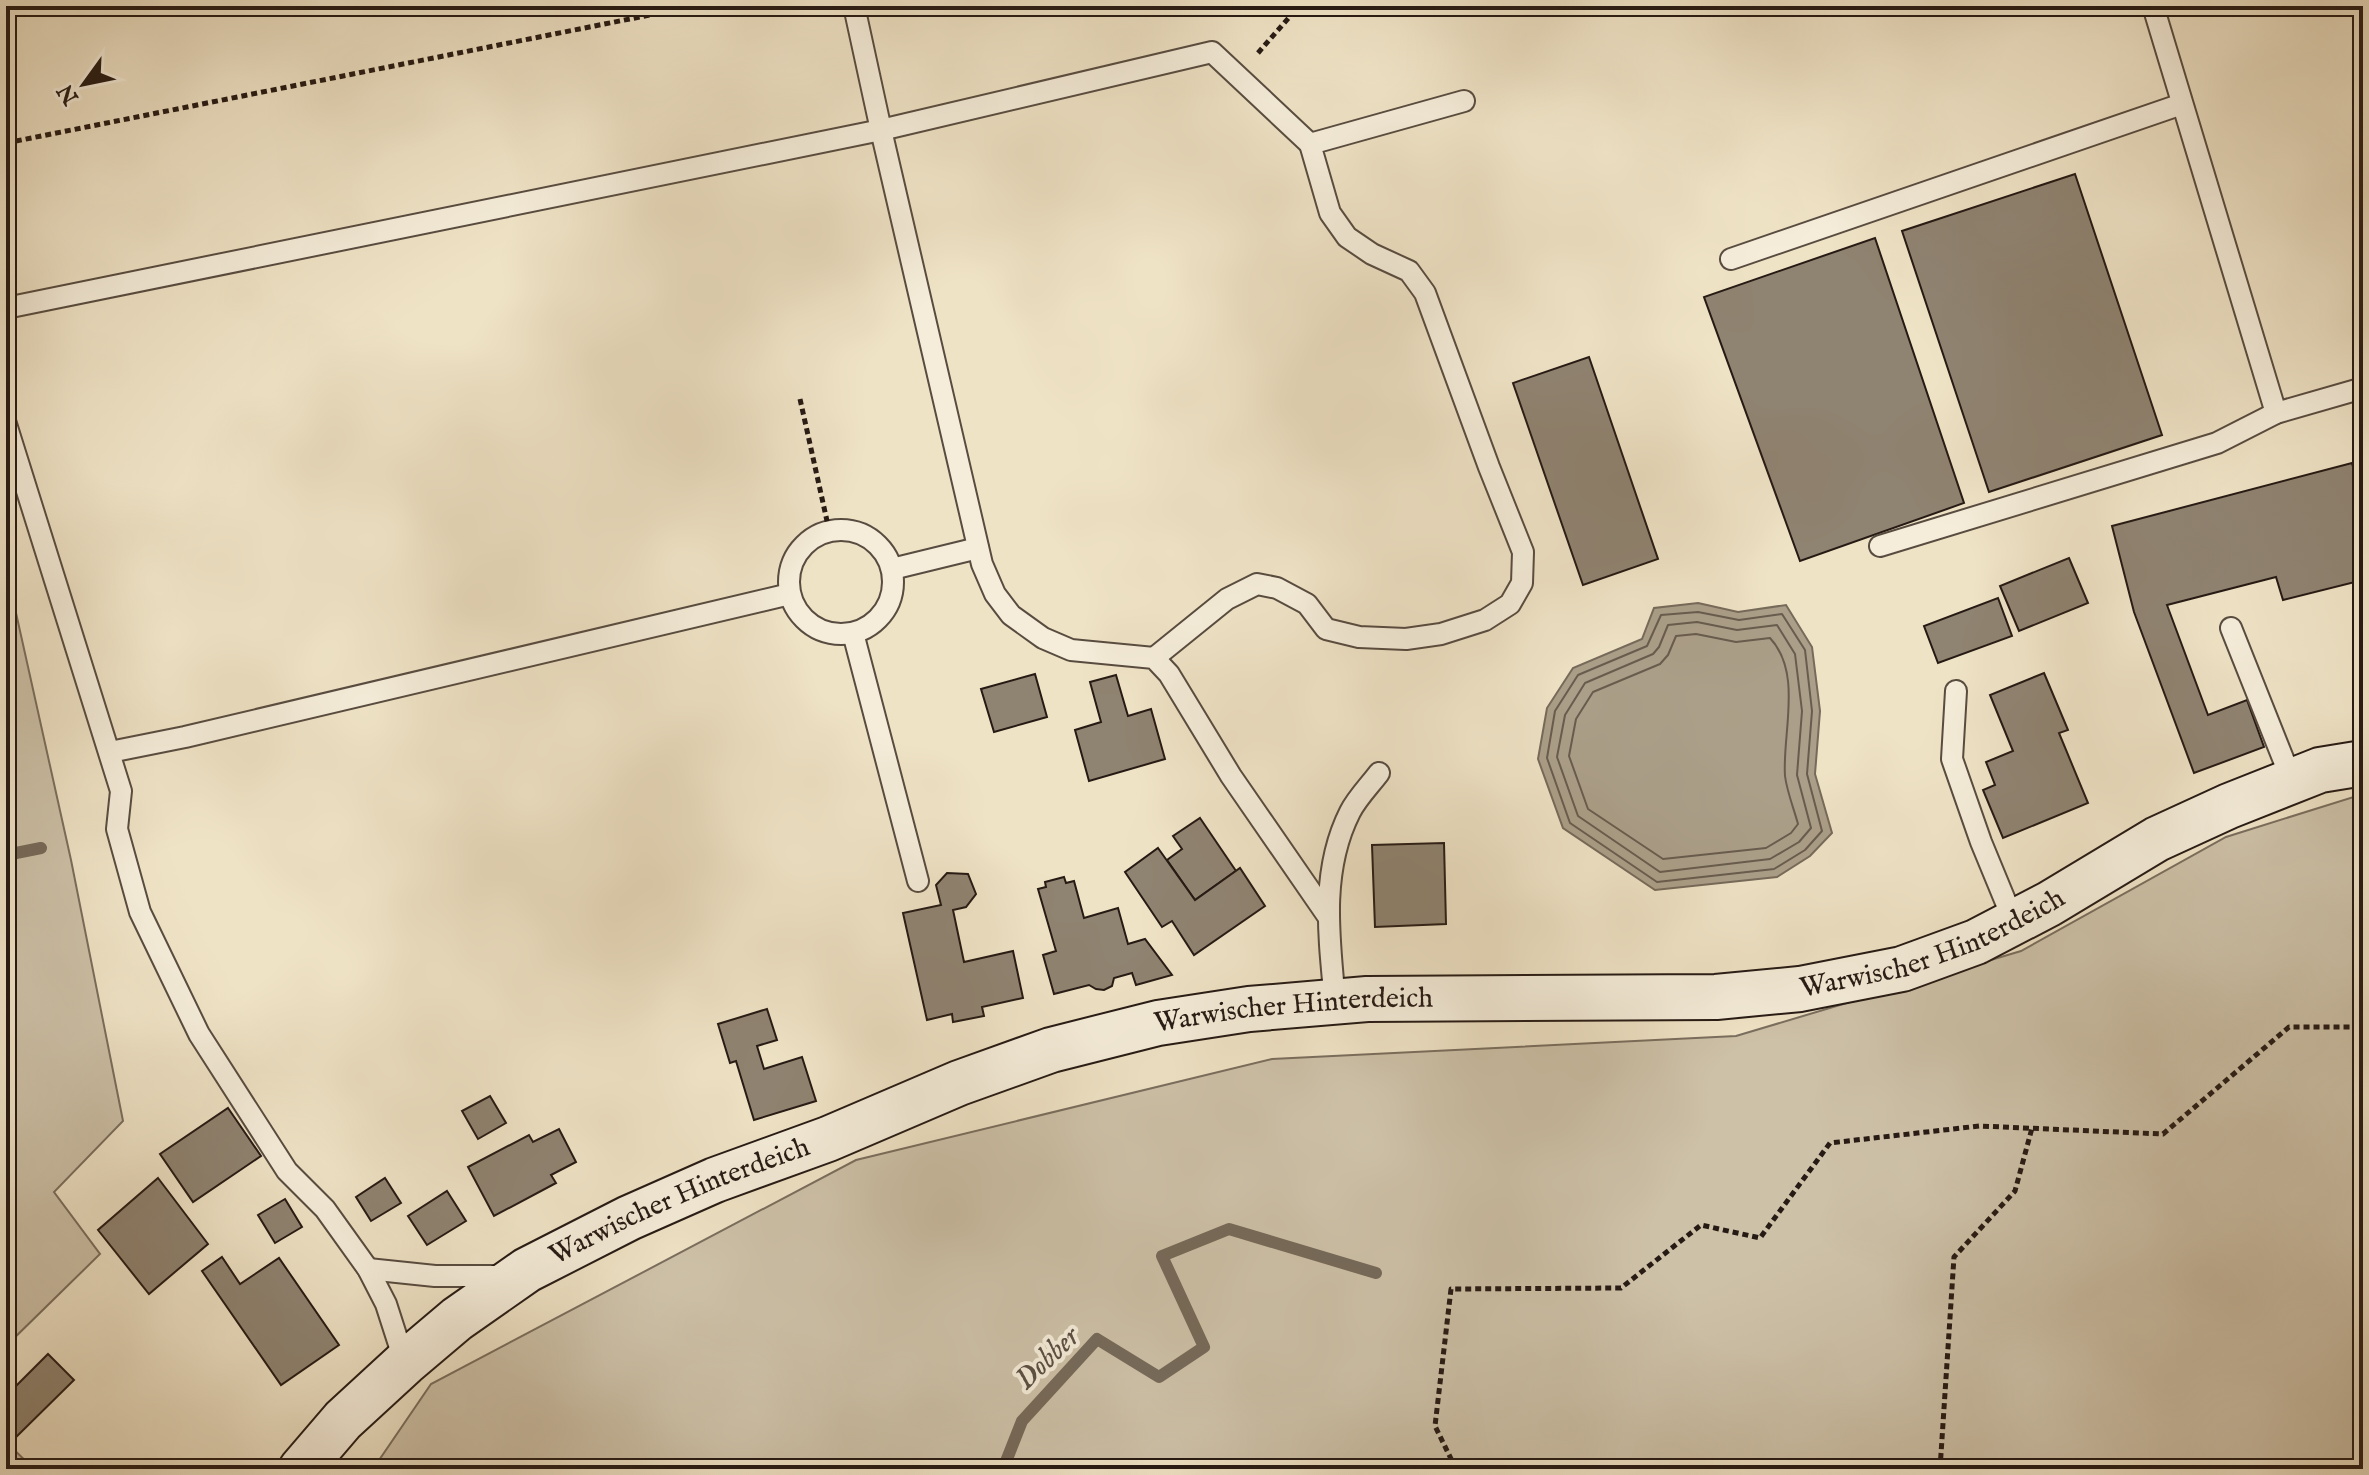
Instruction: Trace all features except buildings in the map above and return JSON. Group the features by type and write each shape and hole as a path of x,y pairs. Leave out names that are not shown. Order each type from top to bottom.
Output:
{"street":[{"name":"Warwischer Hinterdeich","path":"301,1469 343,1420 405,1363 457,1319 517,1276 629,1218 715,1180 828,1139 959,1083 1051,1050 1158,1023 1249,1009 1367,999 1716,997 1800,989 1902,969 1976,942 2049,904 2157,839 2229,806 2320,770 2363,763"}],"lane":[{"path":"854,6 978,548 995,594 1011,615 1043,638 1071,650 1154,658 1169,674 1231,776 1327,915"},
{"path":"2153,6 2276,413"},
{"path":"6,308 881,130 1212,52 1310,144 1330,213 1347,237 1372,254 1409,271 1425,293 1523,552 1522,583 1510,604 1485,620 1441,634 1406,639 1359,637 1326,629 1307,604 1277,588 1257,584 1227,599 1154,658"},
{"path":"1310,144 1464,101"},
{"path":"1731,259 2182,104"},
{"path":"1880,546 2217,443 2276,413 2363,388"},
{"path":"6,424 121,791 117,829 140,912 199,1034 287,1171 325,1209 368,1269 386,1304 405,1363"},
{"path":"845,529 861,533 875,542 892,569 892,594 881,616 868,627 853,633 837,634 807,622 790,594 788,578 796,555 813,536 829,530 845,529"},
{"path":"892,569 978,548"},
{"path":"110,752 790,594"},
{"path":"2231,628 2292,781"},
{"path":"853,633 918,881"},
{"path":"1956,691 1952,759 1981,842 2014,922"},
{"path":"1335,1001 1327,915 1334,857 1350,812 1379,773"},
{"path":"368,1269 435,1276 517,1276"}],"path":[{"path":"6,143 695,6"},
{"path":"1237,76 1299,6"},
{"path":"800,399 829,530"},
{"path":"1456,1469 1435,1426 1451,1289 1621,1288 1701,1225 1760,1238 1830,1143 1979,1126 2163,1134 2289,1027 2363,1027"},
{"path":"1940,1469 1954,1257 2015,1191 2032,1128"}],"shaded area":[{"path":"6,568 71,860 123,1121 54,1192 100,1254 6,1346"},
{"path":"2363,794 2363,1469 373,1469 431,1384 856,1160 1272,1059 1736,1036 2021,951 2226,837"},
{"path":"6,1442 34,1469 6,1469"}],"water":[{"path":"1698,603 1738,612 1786,605 1812,647 1820,711 1815,774 1832,833 1810,856 1777,877 1655,890 1563,828 1538,759 1547,708 1573,668 1642,639 1654,608"}],"waterway":[{"path":"6,855 41,848"},
{"name":"Dobber","path":"1003,1469 1022,1421 1097,1339 1159,1377 1204,1347 1162,1256 1229,1229 1376,1273"}]}
